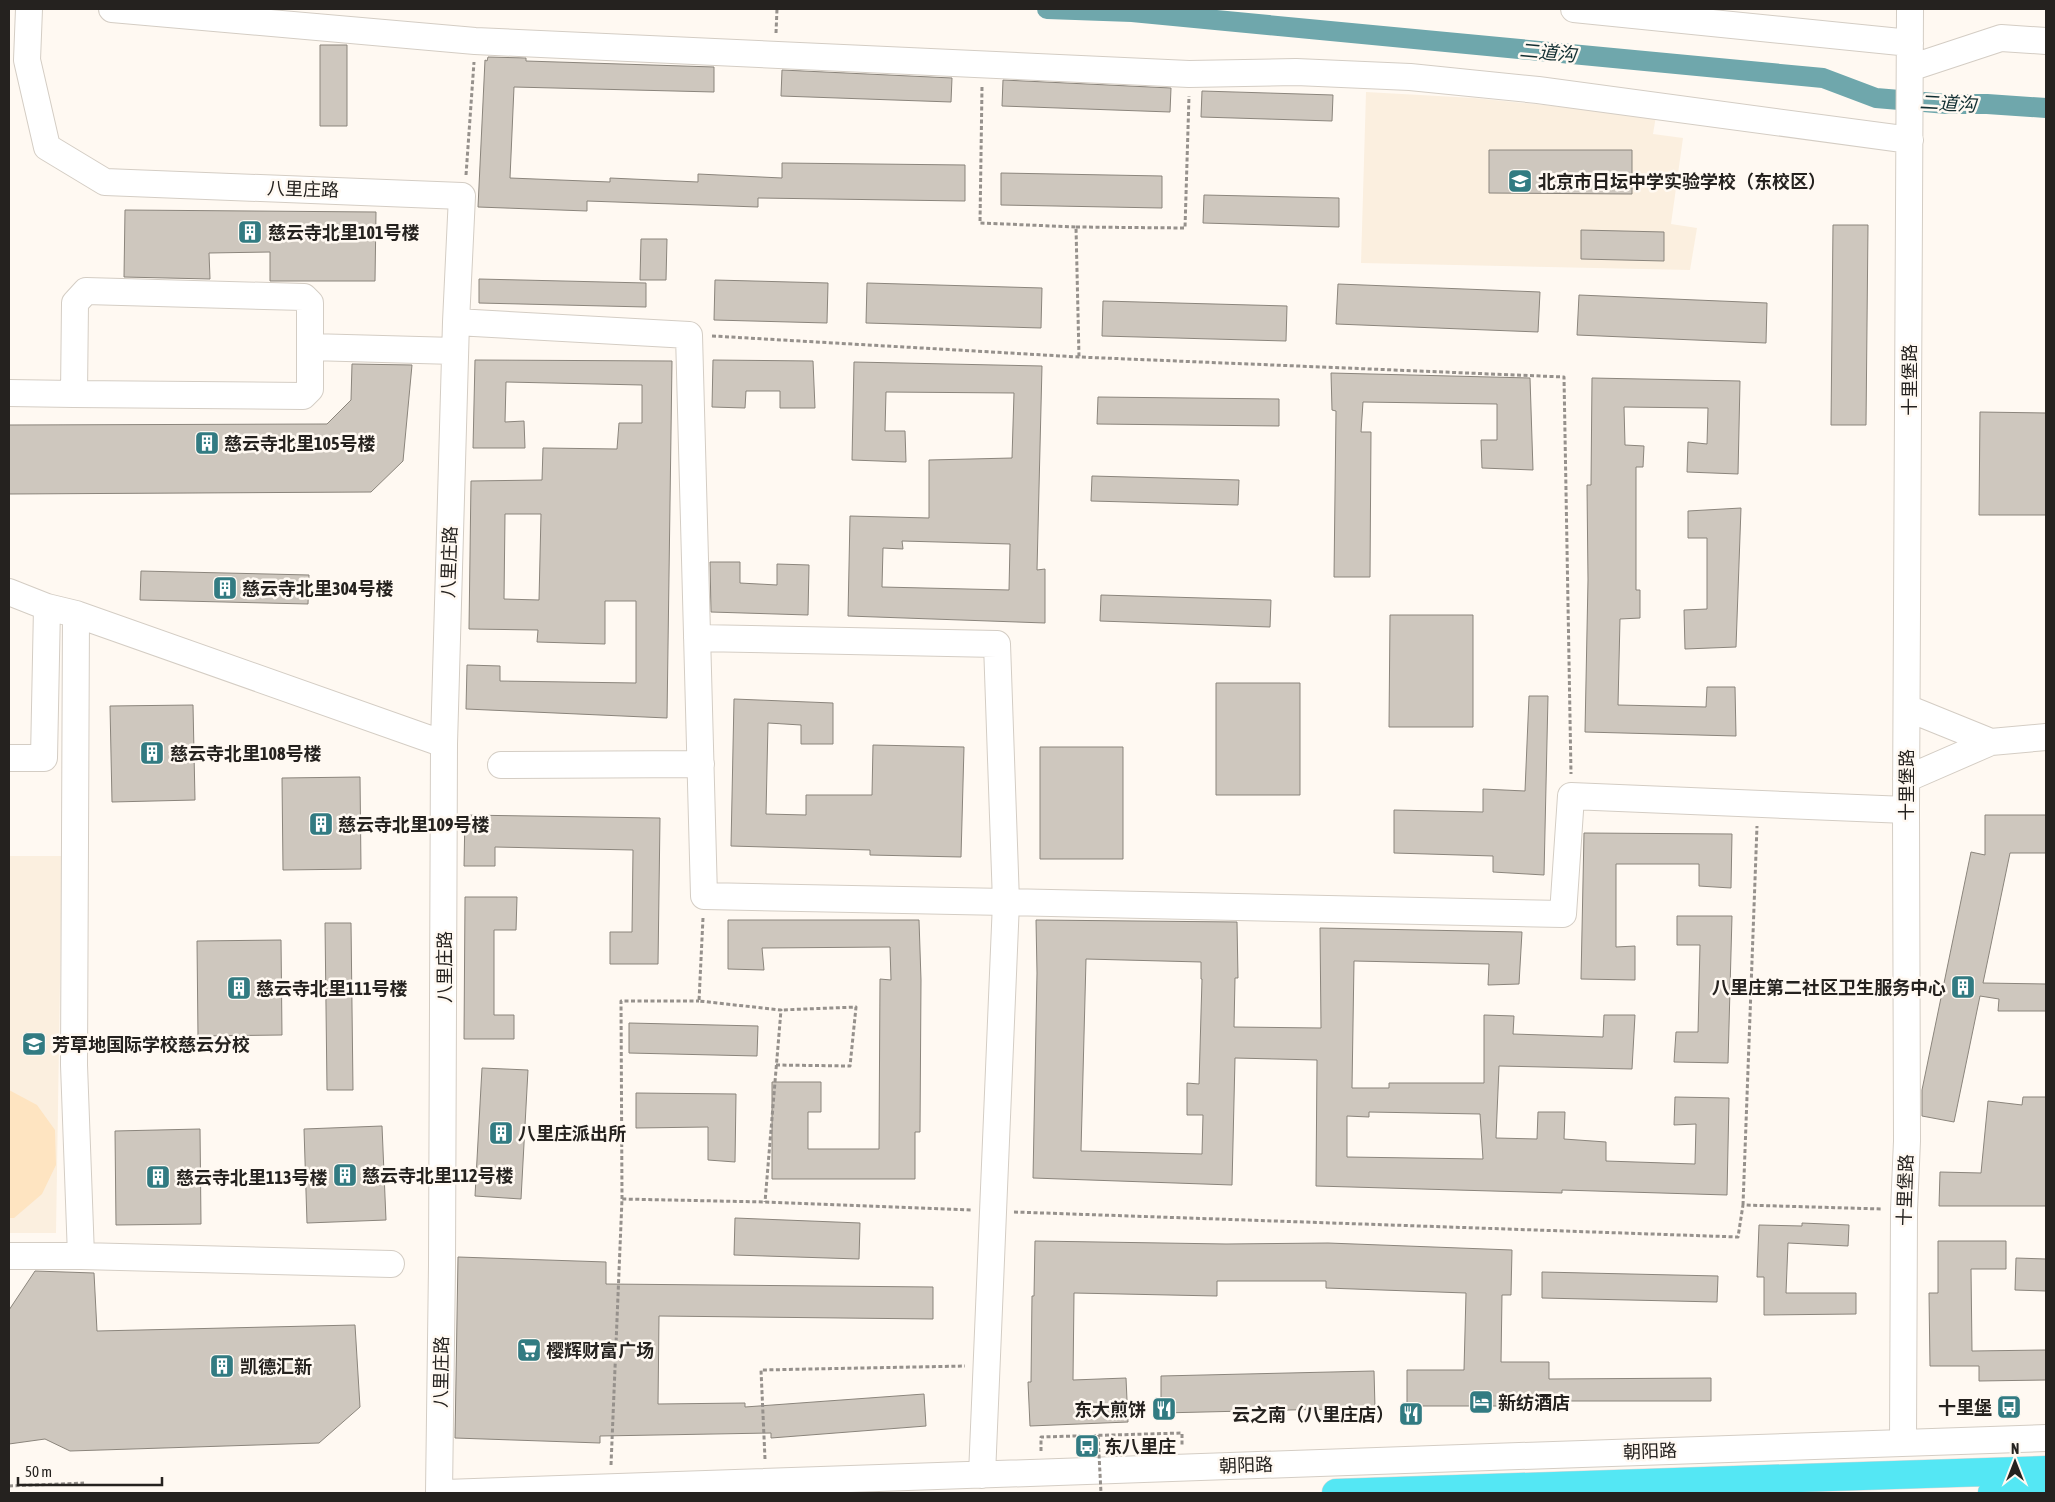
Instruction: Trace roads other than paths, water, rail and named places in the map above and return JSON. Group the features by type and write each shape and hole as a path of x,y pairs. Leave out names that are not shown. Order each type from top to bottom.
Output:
{"highway":[{"name":"朝阳路","path":"1336,1493 2046,1470"},
{"path":"1992,1493 2046,1492"}],"street":[{"name":"八里庄路","path":"29,9 27,60 47,147 105,182 462,196 455,351 444,744 442,1265 438,1493"},
{"path":"112,9 475,41 1189,74 1296,72 1410,77 1538,90 1910,134"},
{"path":"1574,9 1910,67 2001,38 2046,41"},
{"path":"1910,9 1910,67"},
{"name":"十里堡路","path":"1903,1443 1904,1210 1907,1141 1906,779 1910,67"},
{"path":"9,394 303,396 310,389 310,302 304,297 86,291 75,303 74,394"},
{"path":"456,322 689,335 704,896 1563,914 1571,796 1906,810"},
{"path":"310,347 455,351"},
{"path":"9,592 444,744"},
{"path":"9,758 44,758 46,606"},
{"path":"76,614 74,1065 81,1256"},
{"path":"697,638 996,644 1006,902 982,1475"},
{"path":"1907,708 1991,742"},
{"path":"1906,779 1991,742 2046,737"},
{"path":"500,765 701,764"},
{"path":"9,1256 81,1256 391,1264"},
{"name":"朝阳路","path":"445,1493 2046,1438"}],"waterway":[{"name":"二道沟","path":"1047,9 1132,12 1823,78 1876,98 1947,104 1987,104 2046,108"}],"place":[{"name":"北京市日坛中学实验学校（东校区）","path":"1520,181"},
{"name":"慈云寺北里101号楼","path":"250,232"},
{"name":"慈云寺北里105号楼","path":"207,443"},
{"name":"慈云寺北里304号楼","path":"225,588"},
{"name":"慈云寺北里108号楼","path":"152,753"},
{"name":"慈云寺北里109号楼","path":"321,824"},
{"name":"八里庄第二社区卫生服务中心","path":"1963,987"},
{"name":"慈云寺北里111号楼","path":"239,988"},
{"name":"芳草地国际学校慈云分校","path":"34,1044"},
{"name":"八里庄派出所","path":"501,1133"},
{"name":"慈云寺北里112号楼","path":"345,1175"},
{"name":"慈云寺北里113号楼","path":"158,1177"},
{"name":"樱辉财富广场","path":"529,1350"},
{"name":"凯德汇新","path":"222,1366"},
{"name":"新纺酒店","path":"1481,1402"},
{"name":"十里堡","path":"2009,1407"},
{"name":"东大煎饼","path":"1164,1409"},
{"name":"云之南（八里庄店）","path":"1411,1414"},
{"name":"东八里庄","path":"1087,1446"}]}
